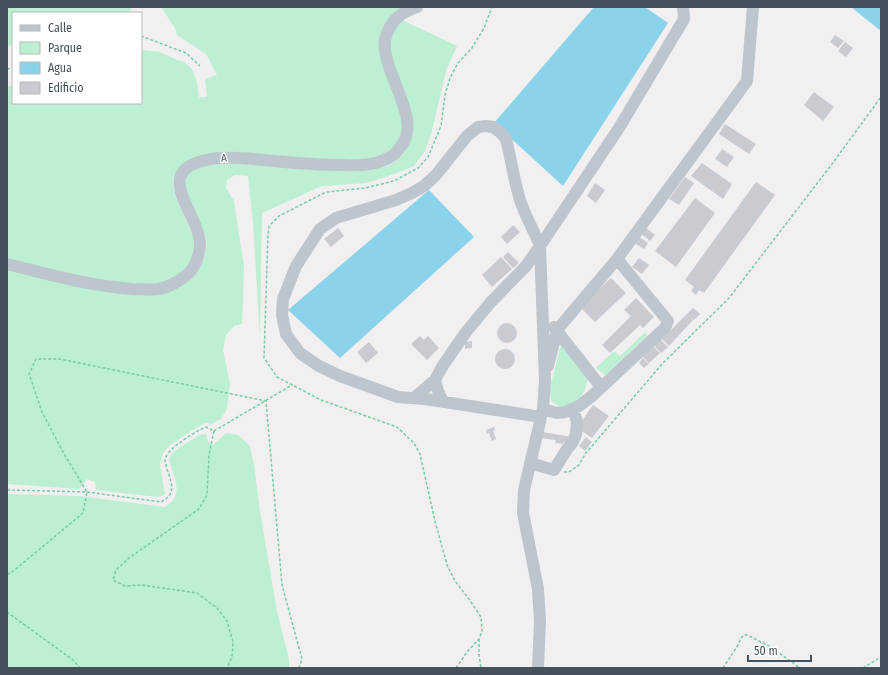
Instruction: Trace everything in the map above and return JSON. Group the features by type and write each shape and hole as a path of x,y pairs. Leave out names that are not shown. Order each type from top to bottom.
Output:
{"street":[{"name":"A","path":"7,264 74,281 113,287 151,290 167,286 185,277 195,265 198,256 200,242 199,236 179,185 180,178 188,166 212,159 239,158 354,166 368,164 391,157 398,151 404,142 407,127 402,101 386,57 386,34 396,18 408,10 417,7"},
{"path":"414,398 435,380 454,348 466,332 490,303 526,266 619,128 684,13 690,7"},
{"path":"545,380 557,330 617,259 747,81 753,7"},
{"path":"538,668 540,621 538,589 523,513 524,490 542,413 545,380 540,246 525,216 506,139 493,127 478,127 470,133 436,175 412,194 336,218 320,229 296,266 283,299 282,315 286,334 300,353 319,366 340,376 398,396 542,413 557,413 573,409 601,387 665,328 668,321 617,259"},
{"path":"542,314 557,330 601,387"},
{"path":"435,380 443,402"},
{"path":"530,463 554,470 566,449 573,442 576,434 577,422 573,409"}],"path":[{"path":"480,668 479,639 482,631 481,617 455,581 447,565 435,521 420,454 414,444 397,427 321,400 277,377 264,358 269,226 280,216 326,192 365,188 394,181 418,168 428,157 441,126 445,95 450,78 458,63 472,48 484,28 492,7"},
{"path":"142,36 186,53 200,66"},
{"path":"554,470 570,472 579,465 585,454 663,363 729,298 832,164 881,97"},
{"path":"7,574 11,573 83,513 87,492 63,452 42,412 29,374 36,359 60,359 266,401"},
{"path":"227,668 232,657 233,642 227,622 217,608 197,593 142,585 125,586 113,580 116,570 129,558 199,509 207,495 208,456 214,432 292,385"},
{"path":"266,401 282,585 302,659 299,668"},
{"path":"7,490 87,492 161,502 171,494 172,488 165,460 167,454 198,430 206,427 214,432"},
{"path":"7,612 73,660 80,668"},
{"path":"723,668 741,638 744,635 747,635 771,648 800,668"},
{"path":"456,668 467,652 479,639"},
{"path":"863,668 881,657"}],"green space":[{"path":"7,7 133,7 128,12 12,12 12,45 7,46"},
{"path":"161,7 405,7 386,23 397,102 401,118 402,128 399,142 388,152 368,160 337,161 248,153 181,167 175,174 173,186 193,237 194,243 191,263 187,270 159,286 114,283 76,276 7,259 7,87 12,85 12,104 142,104 142,50 160,52 184,62 192,69 197,82 199,97 207,97 205,79 217,75 206,54 177,35 175,28"},
{"path":"402,20 457,46 446,71 432,131 425,151 414,166 394,174 367,183 322,186 262,213 260,337 253,223 248,176 235,175 227,180 226,188 234,201 244,267 242,324 234,326 226,335 223,350 230,384 227,409 221,419 212,424 206,423 199,426 170,445 163,453 160,464 165,494 157,497 96,490 95,482 87,479 79,489 7,484 7,269 169,292 182,286 196,274 200,269 206,252 205,234 185,191 184,178 197,167 240,162 355,172 388,166 396,161 409,145 412,137 389,42 396,26"},
{"path":"645,332 647,336 605,375 596,368 614,351 620,356"},
{"path":"561,345 587,379 585,389 580,398 576,402 566,406 561,406 552,402 549,391"},
{"path":"226,433 238,435 250,446 277,611 289,659 289,668 7,668 7,494 78,496 165,507 175,497 176,492 175,480 169,460 174,451 199,435 206,434 208,441 213,445"}],"water":[{"path":"594,7 645,7 668,23 563,186 494,123"},
{"path":"851,7 881,7 881,31"},
{"path":"429,190 474,237 340,358 288,310"}],"building":[{"path":"835,35 844,41 838,48 830,42"},
{"path":"845,42 853,48 846,57 838,51"},
{"path":"814,92 834,107 823,121 804,105"},
{"path":"725,124 756,144 749,154 719,134"},
{"path":"722,149 734,157 727,167 715,159"},
{"path":"702,163 732,184 723,199 691,176"},
{"path":"685,177 694,183 679,205 669,199"},
{"path":"756,182 775,195 704,293 699,290 696,295 691,291 694,287 685,280"},
{"path":"595,183 605,190 596,203 587,196"},
{"path":"695,198 715,213 676,267 655,251"},
{"path":"513,225 520,232 507,244 501,237"},
{"path":"645,227 655,235 650,241 640,233"},
{"path":"338,228 344,236 331,247 324,239"},
{"path":"638,236 648,243 644,249 633,242"},
{"path":"508,252 519,263 513,268 503,257"},
{"path":"501,257 512,269 492,287 482,275"},
{"path":"639,258 649,265 642,274 632,267"},
{"path":"611,278 626,293 595,322 580,307"},
{"path":"636,298 654,317 643,328 640,325 610,353 602,345 631,316 624,310"},
{"path":"693,308 700,314 694,320 687,314"},
{"path":"687,314 693,320 669,346 662,339"},
{"path":"507,323 514,326 517,333 514,340 507,343 500,340 497,333 500,326"},
{"path":"420,336 424,340 428,336 439,348 427,360 411,344"},
{"path":"659,338 668,347 661,353 653,344"},
{"path":"472,341 472,348 465,349 465,342"},
{"path":"369,342 378,353 366,363 357,352"},
{"path":"653,346 660,353 649,363 642,356"},
{"path":"505,349 512,352 515,359 512,366 505,369 498,366 495,359 498,352"},
{"path":"643,358 649,364 644,368 639,363"},
{"path":"593,405 609,416 592,438 577,428"},
{"path":"494,427 495,430 493,431 496,439 492,441 486,430"},
{"path":"542,432 572,437 571,443 555,443 556,440 541,438"},
{"path":"586,437 592,442 585,451 579,446"}]}
